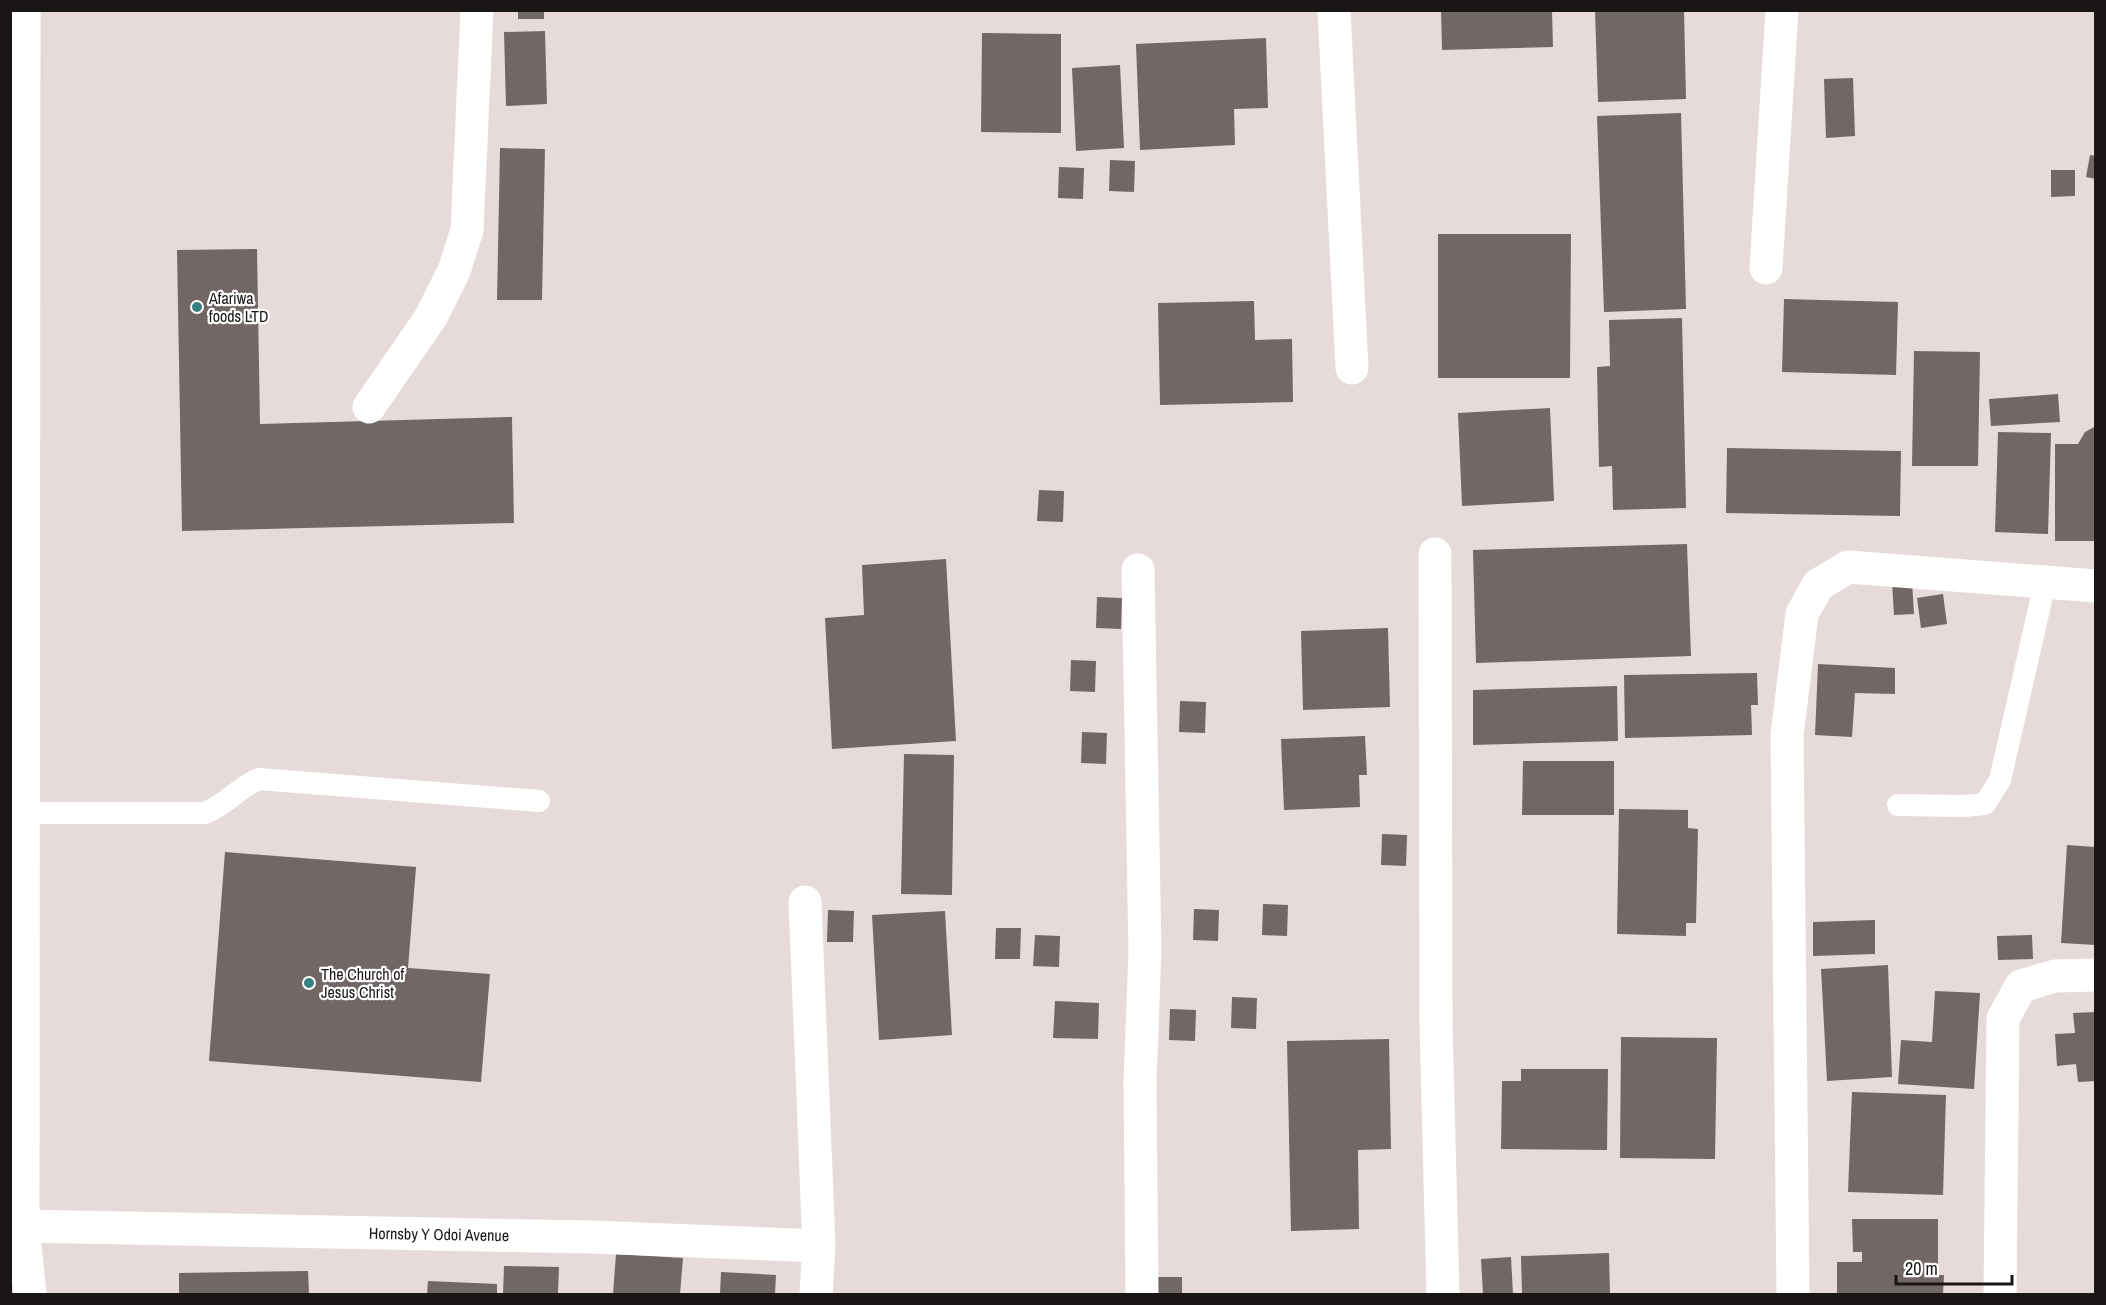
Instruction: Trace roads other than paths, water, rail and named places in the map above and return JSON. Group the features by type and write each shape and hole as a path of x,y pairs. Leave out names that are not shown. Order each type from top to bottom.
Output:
{"street":[{"path":"24,10 24,813 17,1225 30,1294"},
{"path":"369,407 430,317 454,271 467,230 477,10"},
{"path":"1334,10 1352,368"},
{"path":"1766,268 1782,10"},
{"path":"1435,554 1436,1025 1443,1294"},
{"path":"1793,1294 1787,735 1802,614 1818,585 1848,567 2096,586"},
{"path":"1138,570 1145,952 1140,1082 1142,1294"},
{"path":"805,902 819,1246 816,1294"},
{"path":"2000,1294 2003,1019 2021,986 2055,976 2096,975"},
{"name":"Hornsby Y Odoi Avenue","path":"17,1225 591,1237 819,1246"}],"lane":[{"path":"1898,805 1985,804 2000,780 2045,583"},
{"path":"24,813 205,813 218,808 246,784 259,779 539,801"}],"place":[{"name":"Afariwa foods LTD","path":"197,307"},
{"name":"The Church of Jesus Christ","path":"309,983"}]}
